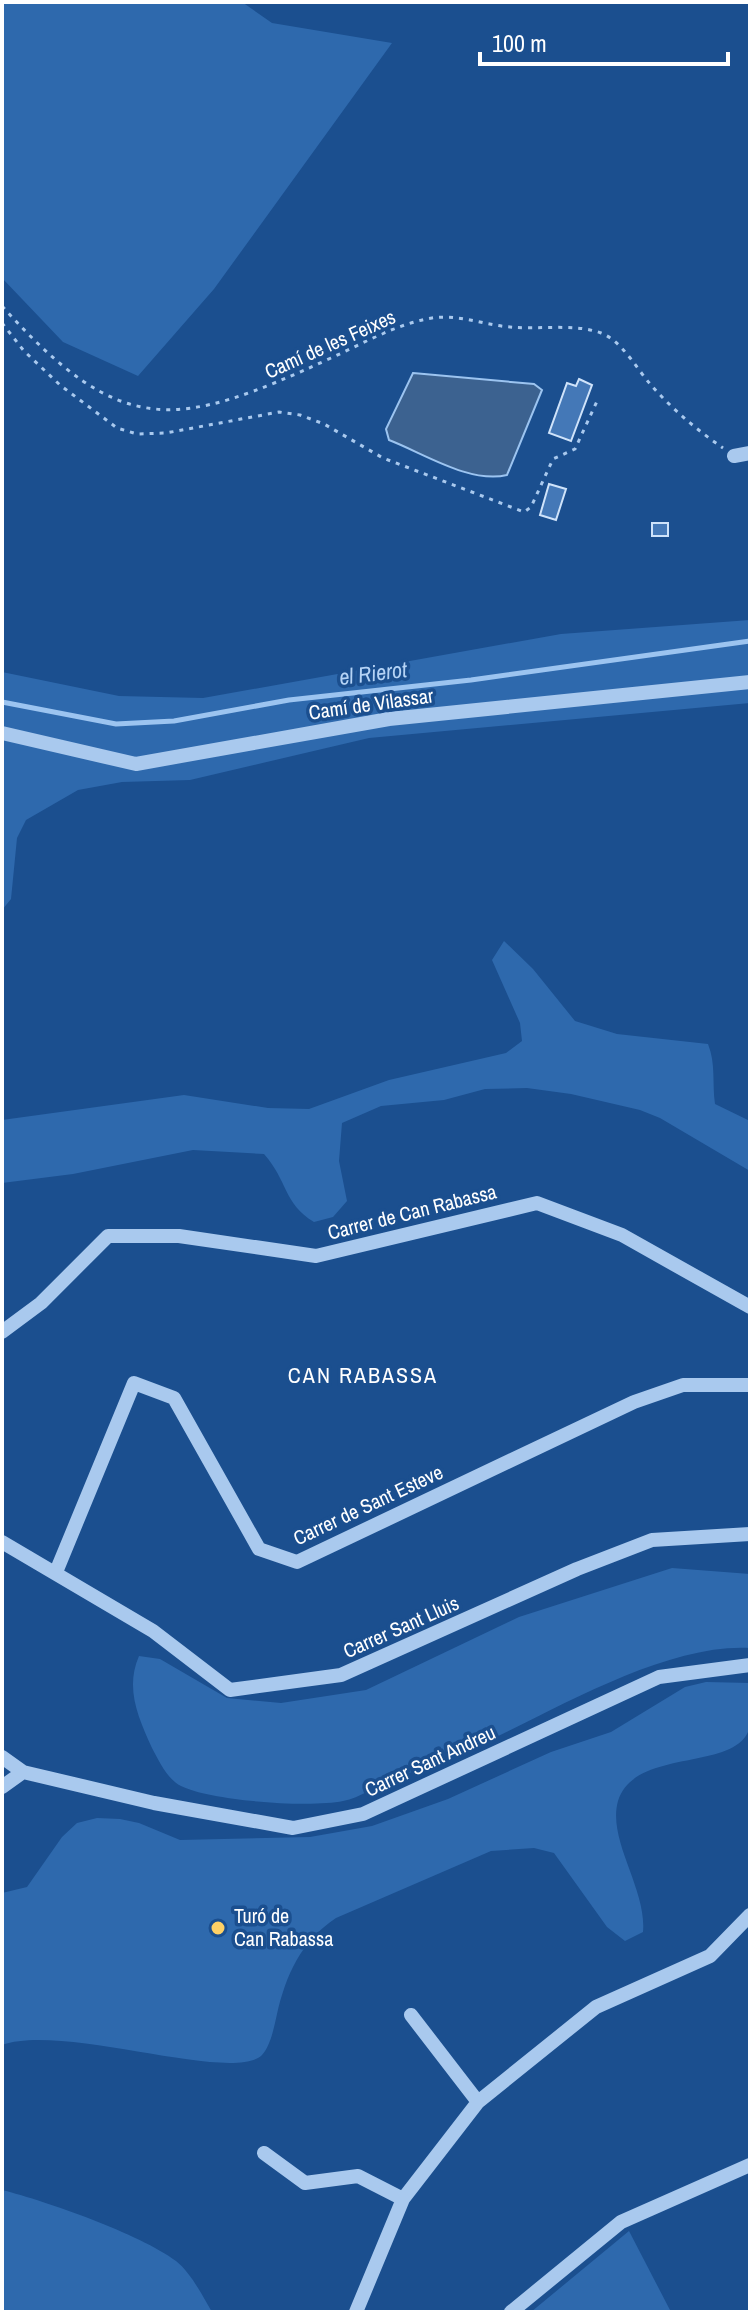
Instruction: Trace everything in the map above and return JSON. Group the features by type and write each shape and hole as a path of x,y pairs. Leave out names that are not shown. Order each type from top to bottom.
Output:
{"street":[{"path":"734,456 750,453"},
{"name":"Camí de Vilassar","path":"2,733 136,764 389,719 750,682"},
{"name":"Carrer de Can Rabassa","path":"2,1332 41,1303 108,1236 179,1236 316,1256 537,1203 622,1235 750,1307"},
{"name":"Carrer de Sant Esteve","path":"56,1572 134,1383 174,1398 259,1549 297,1562 634,1402 683,1385 750,1385"},
{"name":"Carrer Sant Lluis","path":"2,1542 153,1631 230,1690 341,1675 577,1569 652,1540 750,1534"},
{"name":"Carrer Sant Andreu","path":"23,1772 154,1803 293,1828 363,1814 659,1677 750,1665"},
{"path":"2,1757 23,1772 2,1787"},
{"path":"356,2312 403,2199 478,2102 596,2007 710,1956 750,1915"},
{"path":"411,2015 478,2102"},
{"path":"264,2153 305,2183 358,2176 403,2199"},
{"path":"511,2312 621,2222 750,2165"}],"path":[{"name":"Camí de les Feixes","path":"2,306 40,348 88,386 131,405 170,411 206,407 244,397 396,328 434,318 451,317 509,327 589,330 611,338 675,410 734,456"},
{"path":"2,323 24,351 60,385 117,428 137,434 166,433 279,412 300,415 324,424 383,458 524,512 531,507 553,459 575,449 587,429 598,399"}],"shaded area":[{"path":"2,2 242,2 272,23 392,43 214,289 138,376 63,342 2,278"},
{"path":"413,373 534,384 542,390 507,475 493,477 462,471 389,440 386,429"},
{"path":"750,620 750,703 369,738 190,780 122,782 78,790 26,820 17,838 11,899 2,910 2,672 119,696 203,698 561,634"},
{"path":"504,941 533,969 575,1021 617,1034 708,1044 713,1066 715,1104 750,1121 750,1171 660,1118 640,1110 571,1094 527,1088 485,1089 444,1100 381,1106 342,1123 339,1161 347,1201 333,1217 314,1222 296,1207 264,1154 193,1150 73,1174 2,1183 2,1120 184,1095 268,1108 309,1109 389,1080 506,1053 522,1041 520,1023 492,960"},
{"path":"672,1568 750,1574 750,1648 680,1657 643,1669 568,1701 449,1759 349,1799 308,1804 260,1802 214,1796 181,1786 168,1774 152,1748 135,1702 133,1680 139,1656 160,1659 227,1698 281,1703 366,1690 519,1617"},
{"path":"706,1682 750,1683 750,1726 742,1740 728,1750 644,1773 628,1784 618,1801 618,1832 639,1899 643,1932 625,1941 607,1927 554,1853 534,1848 491,1851 336,1918 324,1927 304,1948 290,1973 265,2051 245,2062 217,2063 65,2041 30,2040 2,2045 2,1893 27,1887 62,1837 77,1823 97,1818 120,1819 139,1823 180,1840 310,1837 372,1826 448,1799 551,1752 611,1732 685,1687"},
{"path":"2,2190 92,2220 160,2251 187,2272 212,2312 2,2312"},
{"path":"629,2231 671,2312 531,2312"}],"building":[{"path":"579,379 592,385 571,441 549,433 567,383 576,386"},
{"path":"549,484 566,489 556,520 540,515"},
{"path":"652,523 668,523 668,536 652,536"}],"waterway":[{"name":"el Rierot","path":"2,702 116,724 174,721 289,700 471,680 750,641"}],"place":[{"name":"Turó de Can Rabassa","path":"218,1928"}],"district":[{"name":"CAN RABASSA","path":"363,1375"}]}
